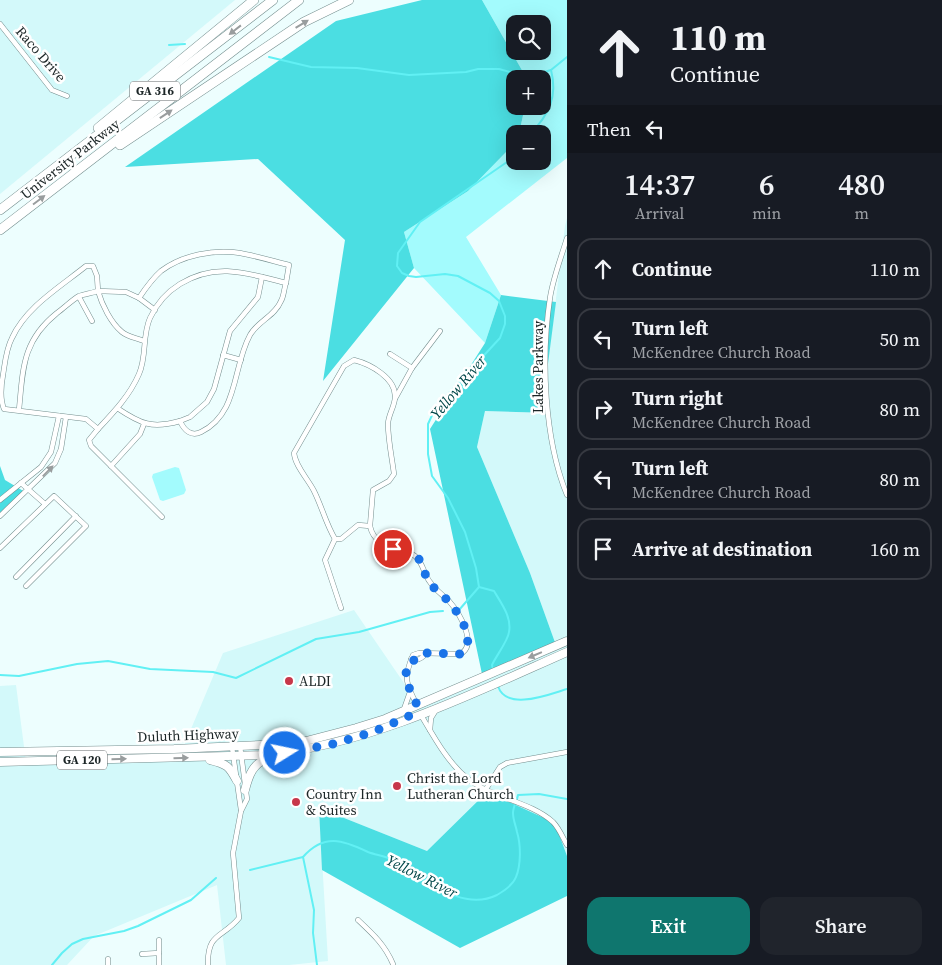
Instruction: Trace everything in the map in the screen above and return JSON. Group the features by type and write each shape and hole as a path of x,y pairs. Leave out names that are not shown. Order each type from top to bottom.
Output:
{"highway":[{"path":"36,183 54,162 254,0"},
{"name":"University Parkway","path":"0,210 273,0"},
{"name":"University Parkway","path":"0,230 299,0"},
{"path":"81,168 113,150 304,22 349,0"}],"main road":[{"name":"Duluth Highway","path":"0,752 236,746 306,741 356,728 402,712 567,641"},
{"name":"Duluth Highway","path":"0,762 276,754 333,744 421,715 567,652"},
{"path":"421,715 429,706 465,689 467,685"},
{"path":"373,732 409,716 417,705"},
{"path":"246,790 248,775 254,766 276,754"},
{"path":"198,757 224,763 237,781"}],"street":[{"name":"Raco Drive","path":"0,24 52,90 67,96"},
{"name":"Lakes Parkway","path":"567,238 550,296 546,339 547,410 558,475 567,495"},
{"path":"139,298 161,271 175,262 192,256 210,253 240,253 289,265 282,301 273,313 257,326 250,335 227,406 220,417 198,434 190,434 184,430 180,421"},
{"path":"98,429 86,419 4,409 1,404 0,393 6,357 12,338 21,322 38,304 86,266 93,266 97,276 98,291 107,312 121,332 144,341"},
{"path":"162,517 91,446 89,440 132,389 140,372 144,341 150,318 160,301 173,289 188,279 202,273 219,270 240,272 286,282"},
{"path":"117,408 144,424 168,425 190,417 207,402 214,389 230,331 258,296 262,277"},
{"path":"19,410 22,374 27,352 37,332 47,321 79,297 98,291 126,292 139,298 155,310"},
{"path":"79,297 92,321"},
{"path":"417,705 410,692 406,673 411,660 423,657 426,653 460,654 468,646 466,630 448,601 427,580 417,557 408,552 393,549 378,540 370,527 373,490 389,481 394,474 388,422 395,398 412,368 440,331"},
{"path":"390,354 412,368"},
{"path":"223,355 241,360"},
{"path":"335,539 328,527 307,476 298,465 294,453 344,366 354,360 364,362 387,378 392,385 395,398"},
{"path":"0,500 41,467 52,452 59,416"},
{"path":"0,516 56,463 61,450 66,416"},
{"path":"111,466 140,434 144,424"},
{"path":"21,483 45,504"},
{"path":"0,548 54,496 86,526 26,586"},
{"path":"16,577 76,516"},
{"path":"335,539 341,538 358,526 370,527"},
{"path":"335,539 325,560 341,608"},
{"path":"402,712 410,692"},
{"path":"430,730 432,718 437,708"},
{"path":"421,715 460,771 469,780 486,790 530,807 554,823 567,845"},
{"path":"208,965 211,943 218,934 233,926 239,918 233,853 241,811 246,799 246,790 236,746"},
{"path":"236,746 238,756 237,781 241,811"},
{"path":"486,790 500,767 507,763 567,752"},
{"path":"358,920 380,940 388,951 392,965 396,963 399,965"},
{"path":"158,940 159,965"},
{"path":"142,954 159,953"},
{"path":"108,959 108,965"}],"shaded area":[{"path":"0,0 235,0 0,194"},
{"path":"422,0 482,0 506,42 506,60 516,60 522,70 506,70 506,115 523,115 521,125 506,125 506,152 468,191 404,232 414,268 323,381 345,240 258,159 125,167 336,21"},
{"path":"482,0 567,0 567,158 466,237 501,295 485,343 414,268 404,232 468,191 506,152 506,170 551,170 551,125 521,125 523,115 551,115 551,70 522,70 516,60 551,60 551,15 506,15 506,42"},
{"path":"567,218 567,856 555,823 427,851 319,808 328,961 289,965 226,965 217,885 94,936 67,965 0,965 0,686 16,685 26,762 180,755 223,653 354,610 421,708 483,678 557,648 530,573 477,447 485,411 549,413 545,387"},
{"path":"501,295 556,302 545,387 550,413 485,411 477,447 530,573 557,648 482,674 430,429 485,343"},
{"path":"0,466 5,480 25,492 0,518"},
{"path":"175,467 179,468 186,490 184,494 163,501 160,500 152,477 153,474"},
{"path":"487,792 555,823 567,856 567,896 460,948 322,870 319,808 427,851"}],"waterway":[{"path":"169,45 185,44"},
{"path":"269,57 311,67 357,68 409,75 499,69 528,77 551,70 567,57"},
{"name":"Yellow River","path":"551,70 553,88 551,101"},
{"name":"Yellow River","path":"538,125 545,115"},
{"name":"Yellow River","path":"479,587 476,568 465,532 448,498 432,476 428,454 428,424 434,411 500,338 505,324 505,316 499,301 490,293 458,276 445,274 409,276 402,273 397,266 398,253 420,222 506,163"},
{"name":"Yellow River","path":"479,587 494,591 505,610 510,626 508,636 492,665 493,670"},
{"path":"452,610 459,610 479,587"},
{"path":"0,675 19,676 77,664 108,661 150,669 213,672 236,678 316,639 359,632 430,612 443,611"},
{"name":"Yellow River","path":"498,686 503,694 519,700 540,697 567,689"},
{"name":"Yellow River","path":"317,965 313,933 314,910 303,857 318,844 334,841 350,844 368,852 387,857 456,896 483,899 497,895 505,890 513,883 518,872 520,849 513,813 518,795 539,794 567,799"},
{"path":"250,870 303,857"},
{"path":"52,965 72,944 83,939 124,931 138,926 191,900 216,878"}],"place":[{"name":"ALDI","path":"289,681"},
{"name":"Christ the Lord Lutheran Church","path":"397,786"},
{"name":"Country Inn & Suites","path":"296,802"}],"route":[{"path":"285,753 333,744 373,732 409,716 417,705 407,683 406,673 411,660 423,657 426,653 460,654 468,646 466,630 459,616 448,601 427,580 417,557 408,552 393,549"}]}
